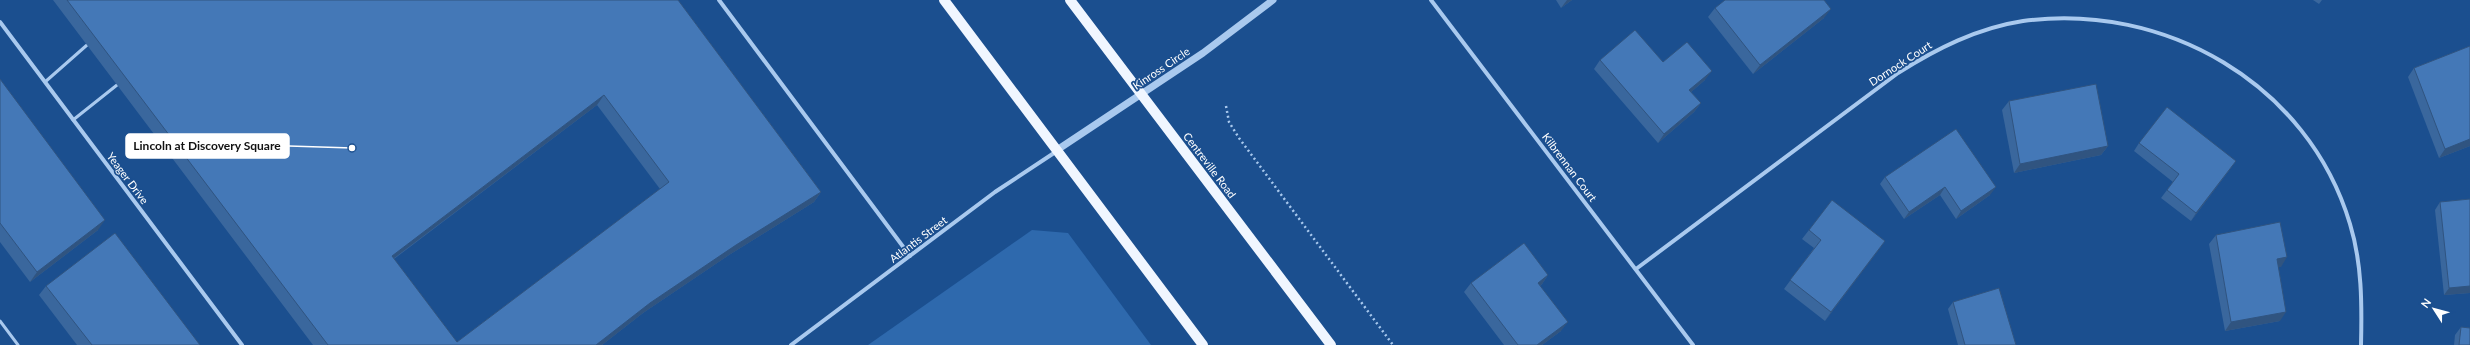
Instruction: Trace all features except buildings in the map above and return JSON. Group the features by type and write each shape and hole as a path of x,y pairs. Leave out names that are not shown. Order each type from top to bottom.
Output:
{"main road":[{"path":"944,0 1203,345"},
{"name":"Centreville Road","path":"1070,0 1331,345"}],"street":[{"path":"719,0 910,256"},
{"name":"Kinross Circle","path":"1057,150 1203,53 1273,0"},
{"name":"Kilbrennan Court","path":"1431,0 1693,345"},
{"name":"Dornock Court","path":"1636,269 1898,73 1936,50 1978,32 2021,22 2065,18 2109,21 2150,30 2191,45 2228,64 2261,89 2291,118 2316,151 2335,186 2350,223 2358,261 2362,302 2361,345"},
{"name":"Yeager Drive","path":"0,22 242,345"},
{"name":"Atlantis Street","path":"791,345 995,192 1057,150"}],"lane":[{"path":"45,82 87,45"},
{"path":"73,120 117,85"},
{"path":"0,321 18,345"}],"path":[{"path":"1226,106 1229,122 1239,138 1393,345"}],"shaded area":[{"path":"1032,230 1068,233 1151,345 868,345"}],"place":[{"name":"Lincoln at Discovery Square","path":"352,148"}]}
